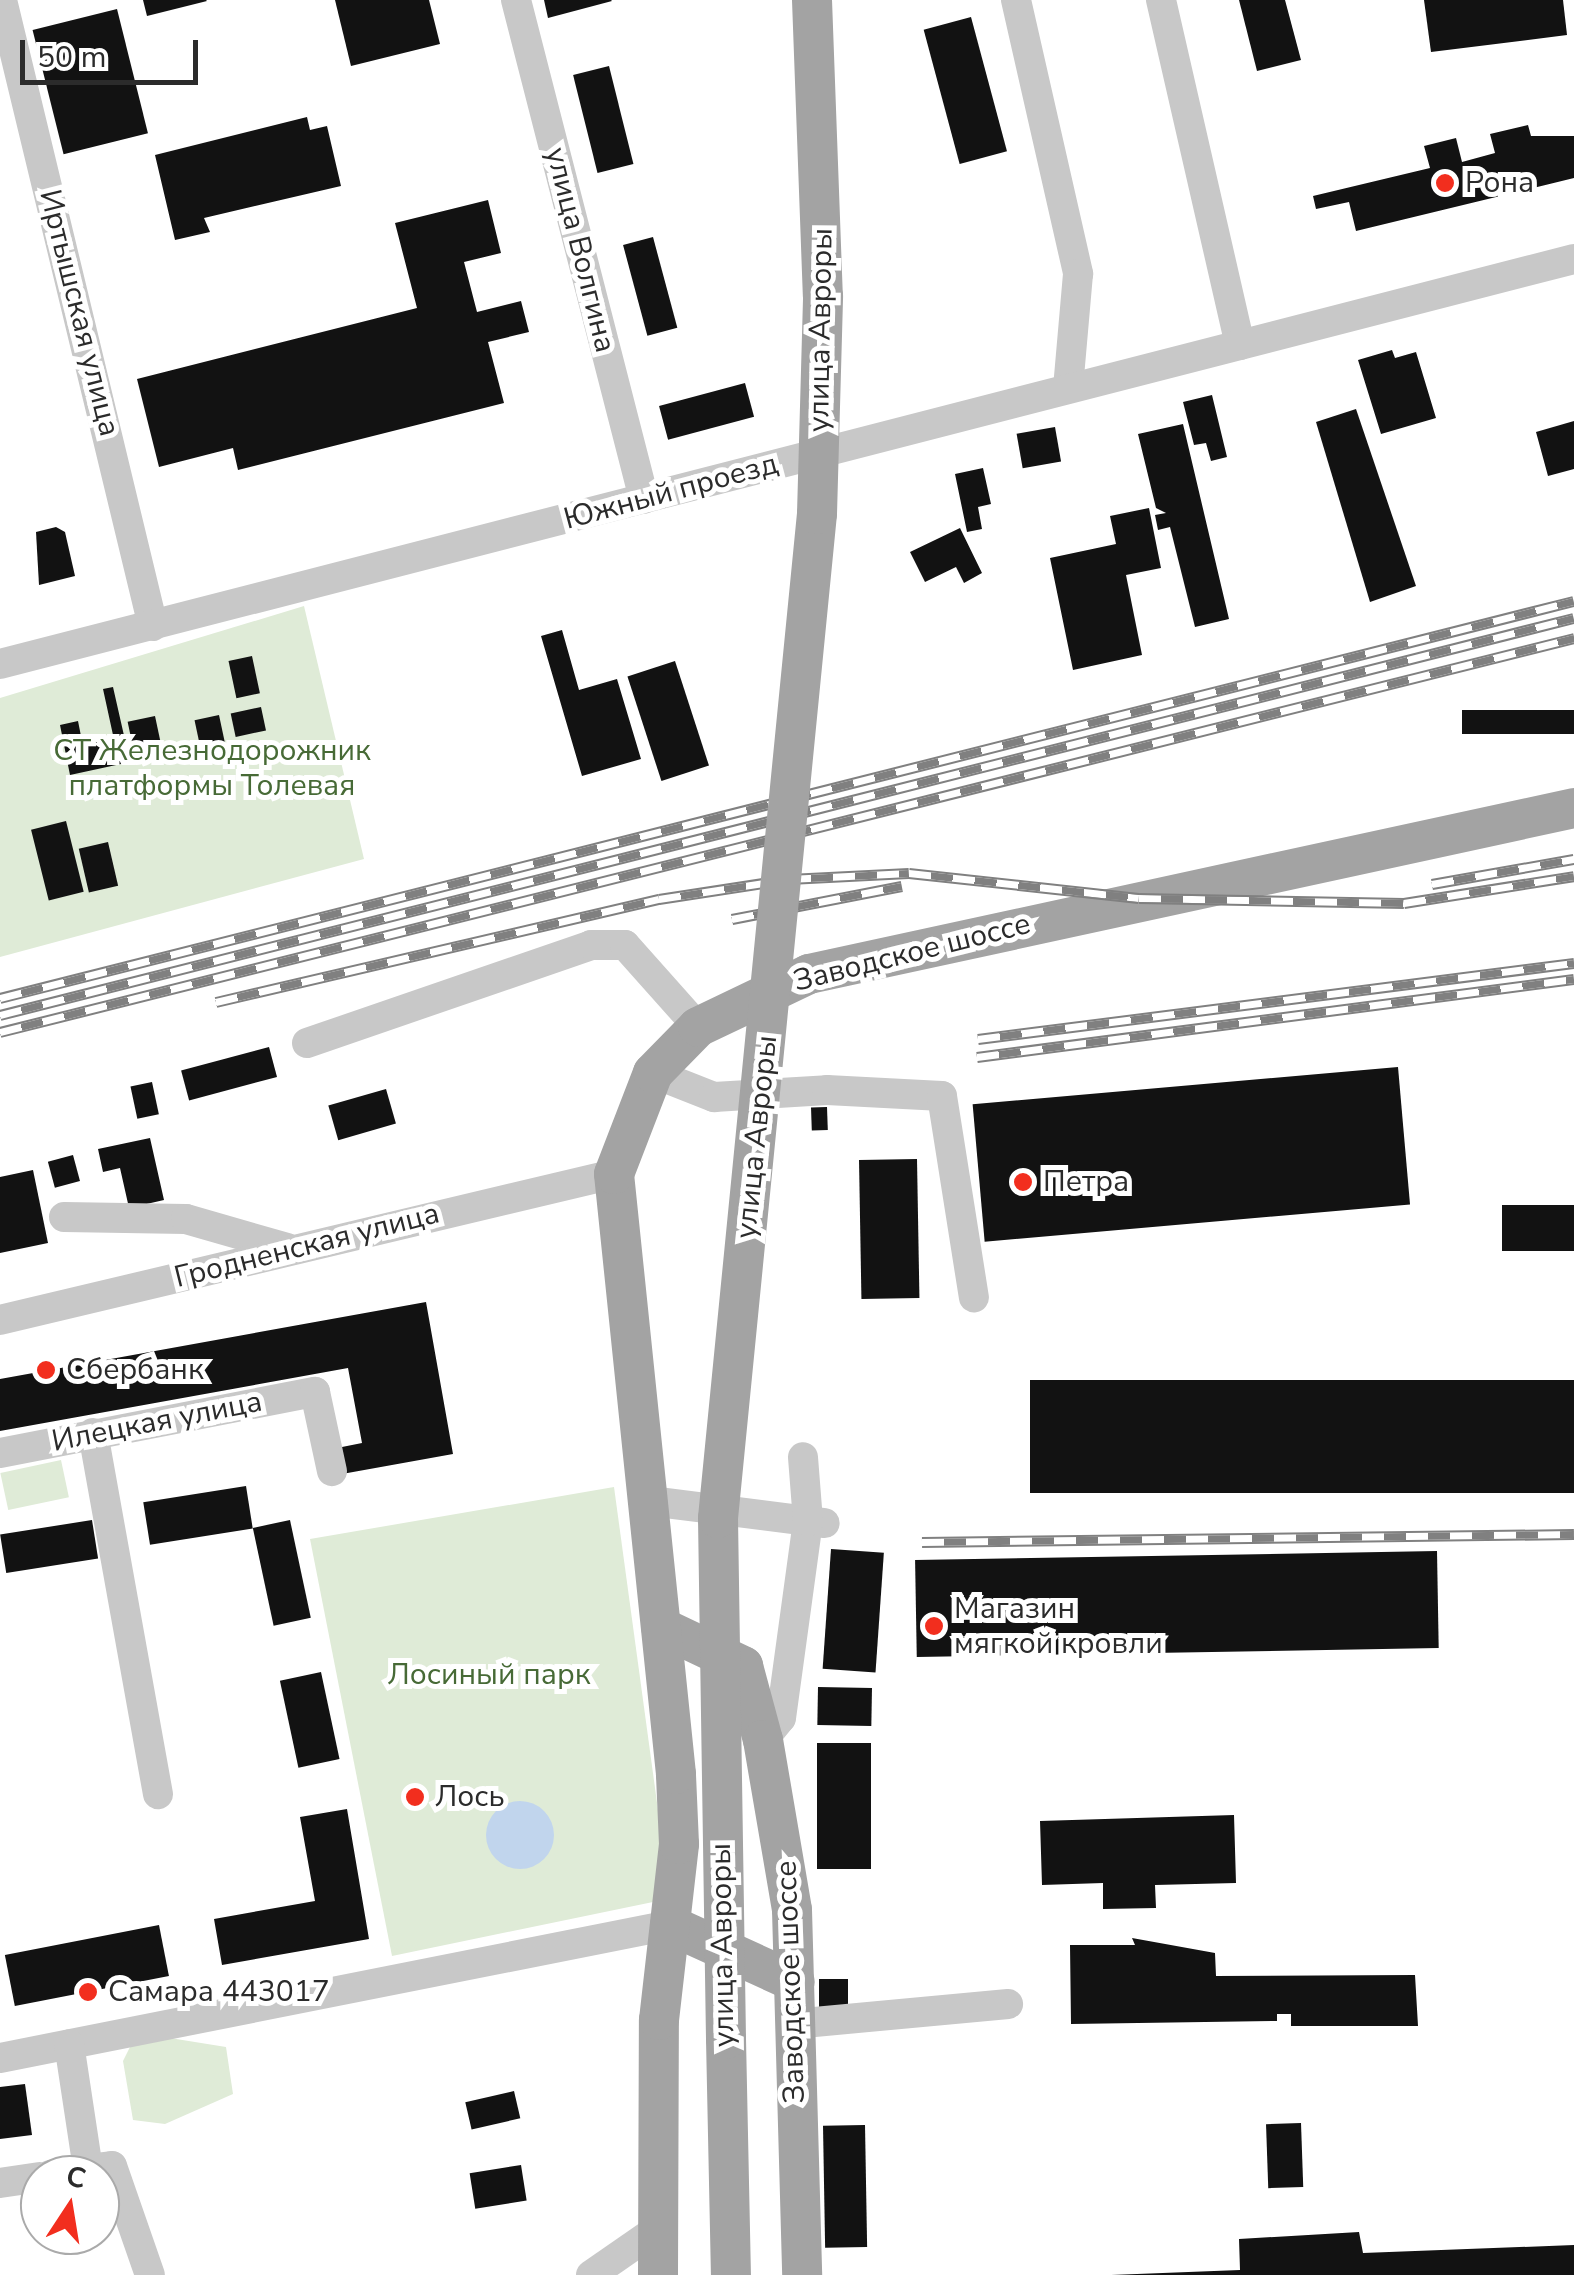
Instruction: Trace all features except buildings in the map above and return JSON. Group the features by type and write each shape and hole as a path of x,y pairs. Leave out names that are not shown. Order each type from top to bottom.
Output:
{"main road":[{"name":"улица Авроры","path":"731,2275 718,1518 817,514 824,296 812,0"},
{"name":"Заводское шоссе","path":"658,2275 659,2020 678,1809 650,1501 614,1174 653,1073 698,1027 808,974 1574,808"},
{"name":"Заводское шоссе","path":"660,1627 743,1666 763,1740 785,1848 795,1982 793,2024 802,2275"},
{"path":"670,1924 795,1982"}],"street":[{"name":"Иртышская улица","path":"2,0 154,626"},
{"name":"улица Волгина","path":"516,0 644,499"},
{"path":"1016,0 1078,274 1068,390"},
{"path":"1161,0 1240,346"},
{"name":"Южный проезд","path":"0,664 1574,260"},
{"path":"307,1043 592,945 625,945 698,1027"},
{"path":"653,1073 714,1097 827,1090 942,1096 974,1297"},
{"name":"Гродненская улица","path":"0,1320 614,1174"},
{"path":"64,1217 186,1218 291,1250"},
{"name":"Илецкая улица","path":"0,1453 315,1392 332,1472"},
{"path":"93,1433 158,1794"},
{"path":"763,1740 781,1718 816,1522 803,1457"},
{"path":"650,1501 816,1522"},
{"path":"0,2058 670,1924"},
{"path":"793,2024 1008,2004"},
{"path":"69,2044 86,2155"},
{"path":"120,2189 150,2275"},
{"path":"591,2275 659,2228"}],"green space":[{"name":"СТ Железнодорожник платформы Толевая","path":"304,606 364,859 0,957 0,698"},
{"path":"61,1460 69,1497 8,1510 0,1473"},
{"name":"Лосиный парк","path":"614,1487 664,1854 653,1902 392,1956 310,1539"},
{"path":"170,2038 226,2047 233,2094 165,2124 133,2120 123,2061 132,2043"}],"water":[{"path":"520,1801 544,1811 554,1835 544,1859 520,1869 496,1859 486,1835 496,1811"}],"railway":[{"path":"0,998 1574,601"},
{"path":"0,1015 1574,618"},
{"path":"0,1032 1574,638"},
{"path":"1432,884 1574,859"},
{"path":"216,1002 659,899 789,879 909,873 1139,898 1404,903 1574,876"},
{"path":"732,919 902,886"},
{"path":"978,1039 1574,963"},
{"path":"977,1057 1574,979"},
{"path":"922,1542 1574,1534"}],"place":[{"name":"Рона","path":"1445,183"},
{"name":"Петра","path":"1023,1182"},
{"name":"Сбербанк","path":"46,1370"},
{"name":"Магазин мягкой кровли","path":"934,1626"},
{"name":"Лось","path":"415,1797"},
{"name":"Самара 443017","path":"88,1992"}]}
